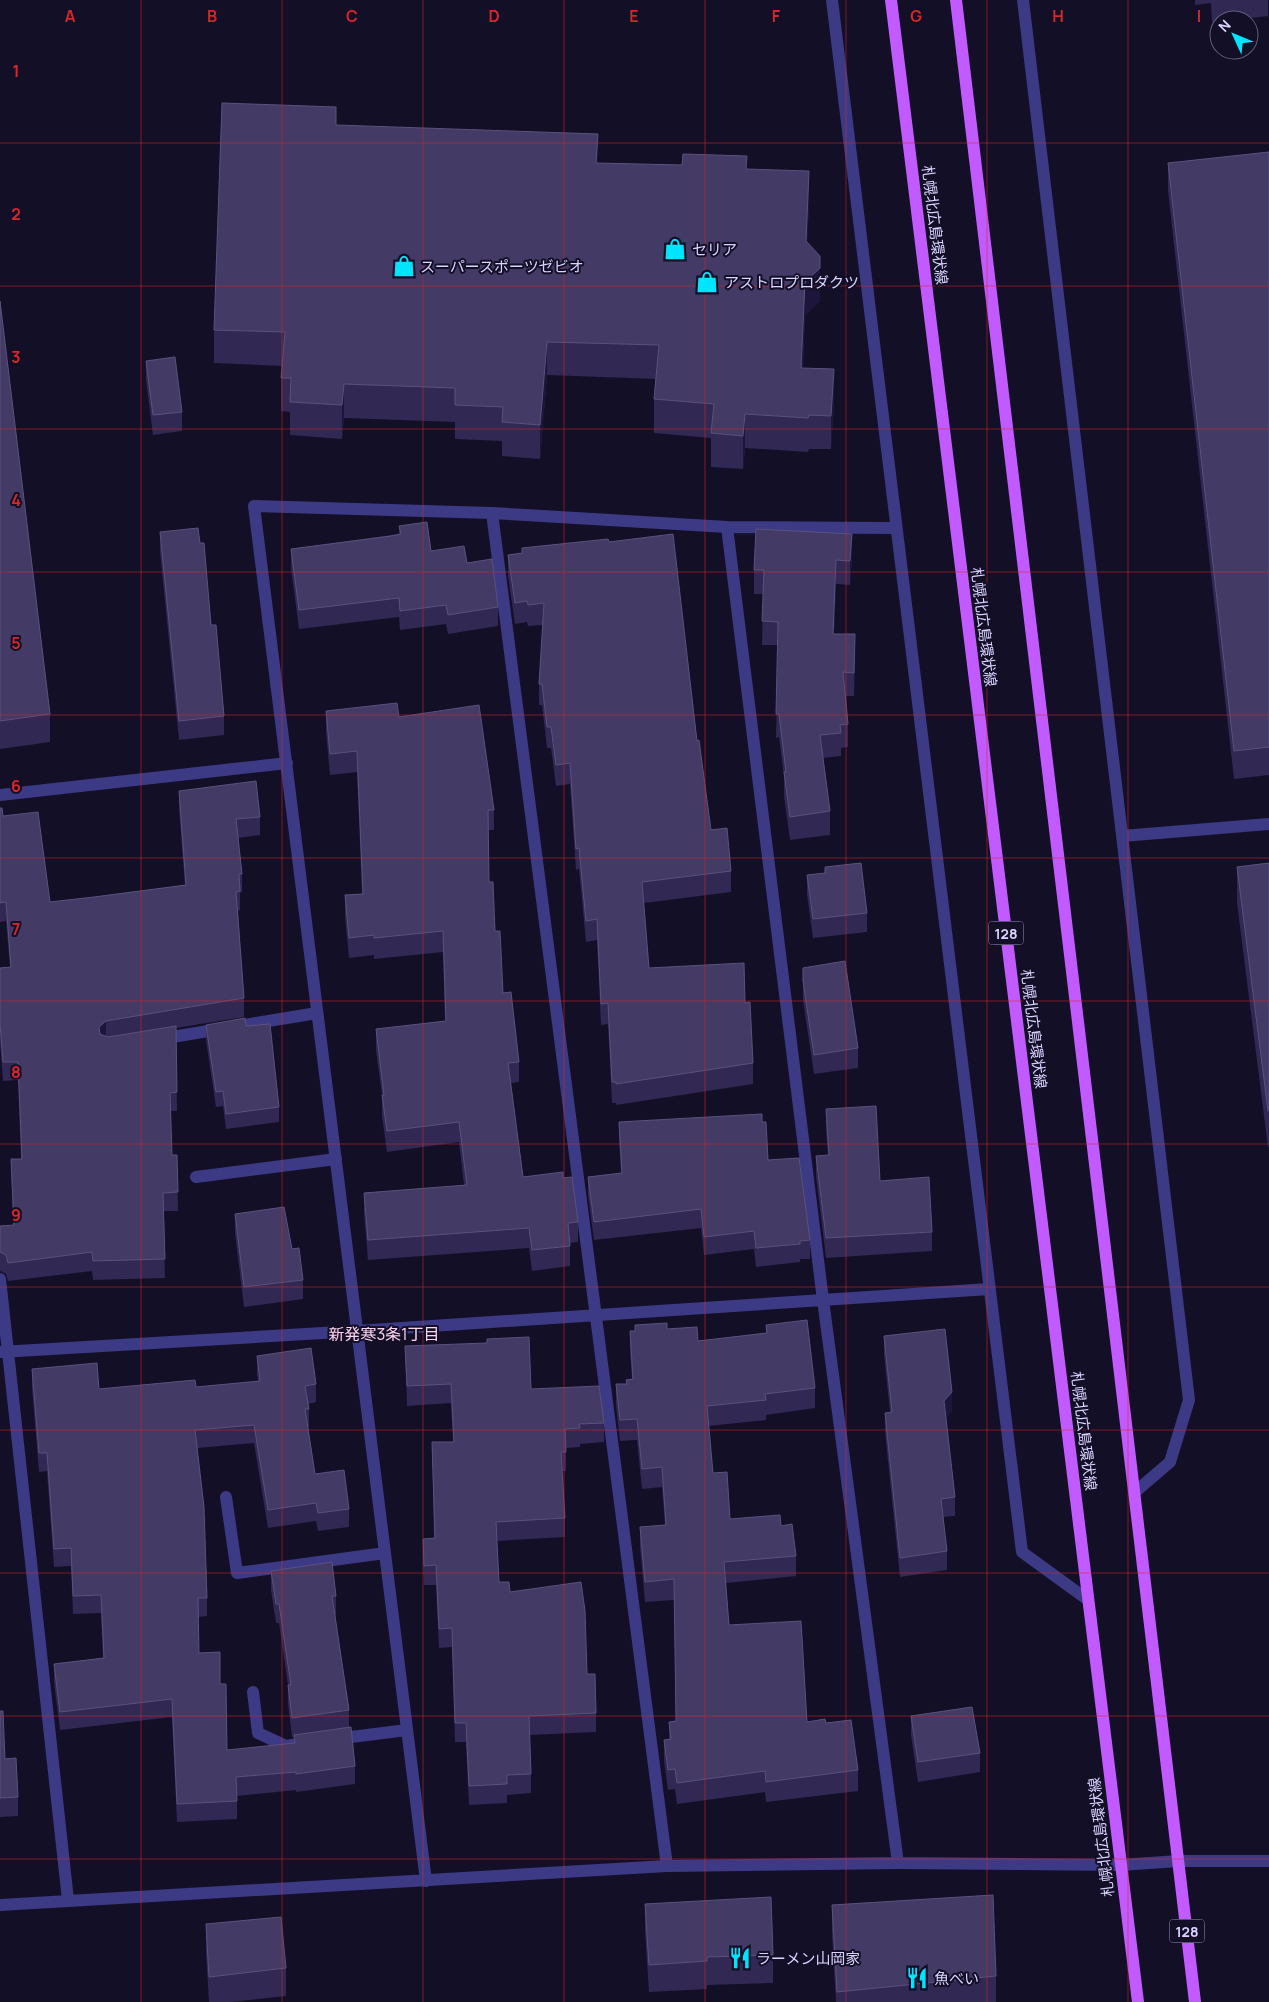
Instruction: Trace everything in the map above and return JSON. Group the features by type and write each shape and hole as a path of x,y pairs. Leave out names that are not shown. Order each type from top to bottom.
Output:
{"main road":[{"name":"札幌北広島環状線","path":"891,0 1138,2002"},
{"name":"128","path":"956,0 1196,2001"}],"street":[{"path":"832,0 895,528 1022,1552 1088,1600"},
{"path":"1023,0 1189,1400 1170,1462 1135,1492"},
{"path":"426,1881 254,506 492,513 727,527 895,528"},
{"path":"492,513 667,1866"},
{"path":"727,527 823,1300 898,1863"},
{"path":"0,795 287,763"},
{"path":"1122,836 1269,824"},
{"path":"145,1042 318,1013"},
{"path":"196,1177 336,1159"},
{"path":"0,1279 4,1352 68,1900"},
{"path":"4,1352 596,1316 989,1289"},
{"path":"226,1497 237,1573 385,1553"},
{"path":"253,1692 258,1733 286,1746 407,1730"},
{"path":"0,1905 667,1866 898,1863 1120,1865 1178,1861 1269,1861"}],"building":[{"path":"222,103 336,107 336,125 598,134 596,163 682,165 683,154 747,156 746,169 809,171 806,241 820,256 820,268 805,282 801,368 834,369 831,416 809,415 808,418 745,414 743,436 711,433 714,404 654,399 659,345 547,342 540,425 502,422 503,407 455,405 455,388 344,384 342,405 290,402 291,378 281,378 285,332 214,330"},
{"path":"1269,152 1269,747 1234,751 1168,163"},
{"path":"0,301 50,714 0,721"},
{"path":"175,357 182,412 153,415 146,361"},
{"path":"427,522 431,551 464,546 467,563 492,559 498,607 448,615 446,605 400,611 399,598 299,610 291,549 391,536 401,534 399,526"},
{"path":"198,528 200,543 204,543 211,625 216,625 224,716 179,721 160,532"},
{"path":"756,529 852,534 850,561 836,560 833,634 855,634 854,673 843,672 848,724 840,725 841,733 820,735 830,811 790,817 779,714 776,714 778,622 762,621 764,570 754,570"},
{"path":"673,534 697,741 699,740 711,830 727,828 731,871 642,882 649,968 744,963 745,1003 750,1002 753,1063 616,1084 616,1082 612,1082 608,1003 601,1004 597,919 586,921 579,848 576,849 570,763 556,765 551,727 547,727 542,684 539,684 544,603 528,605 527,601 515,603 508,555 522,553 522,548 608,539 609,542"},
{"path":"397,703 399,717 479,705 494,810 488,810 489,882 493,882 495,931 500,931 503,993 511,992 519,1062 508,1063 523,1177 563,1172 563,1178 572,1177 578,1222 568,1223 570,1246 532,1250 529,1228 368,1240 364,1193 467,1185 459,1122 387,1131 382,1095 384,1095 376,1029 446,1021 443,931 374,938 374,935 349,938 345,895 363,894 357,751 330,754 326,711"},
{"path":"256,781 260,817 236,819 242,874 239,874 240,891 236,892 244,998 106,1021 99,1027 100,1034 108,1037 176,1026 177,1092 170,1093 172,1155 177,1155 178,1192 163,1193 165,1259 93,1261 92,1252 8,1263 6,1255 0,1252 0,1226 14,1225 11,1159 22,1159 18,1062 3,1062 0,1023 0,968 11,967 6,902 0,903 0,808 2,808 3,816 38,812 50,902 186,885 179,791"},
{"path":"861,863 867,913 813,919 807,875 825,873 825,867"},
{"path":"1269,863 1269,1111 1268,1111 1237,867"},
{"path":"845,961 858,1048 814,1055 803,981 803,968"},
{"path":"245,1018 246,1026 270,1024 279,1107 226,1114 223,1091 216,1092 206,1025"},
{"path":"876,1106 880,1181 929,1177 932,1232 826,1238 816,1156 829,1155 826,1109"},
{"path":"762,1114 762,1122 766,1122 768,1160 799,1158 810,1240 800,1241 800,1244 756,1248 754,1231 704,1237 701,1209 594,1222 588,1177 622,1173 619,1122"},
{"path":"284,1207 292,1249 299,1248 303,1280 244,1287 235,1214"},
{"path":"807,1320 815,1388 765,1394 766,1400 707,1406 713,1473 727,1472 730,1519 780,1515 781,1526 792,1524 796,1556 724,1562 729,1625 801,1621 807,1722 825,1719 826,1723 851,1720 858,1770 766,1782 765,1771 677,1783 675,1769 668,1770 664,1740 671,1739 669,1722 676,1721 674,1579 645,1582 640,1527 666,1525 662,1467 642,1469 637,1419 620,1420 616,1384 627,1384 626,1380 633,1379 630,1331 635,1331 635,1325 667,1323 667,1329 697,1327 698,1341 767,1333 766,1325"},
{"path":"945,1329 952,1392 944,1401 955,1497 941,1499 947,1551 900,1558 885,1413 892,1412 884,1336"},
{"path":"529,1337 531,1389 599,1386 604,1423 579,1424 580,1428 565,1429 566,1452 561,1452 565,1518 496,1522 499,1582 509,1582 510,1592 581,1582 585,1611 587,1674 595,1674 596,1713 529,1716 531,1774 507,1775 507,1784 469,1786 466,1723 455,1723 452,1628 439,1629 436,1565 424,1566 423,1539 435,1538 432,1442 454,1442 451,1384 407,1386 405,1346 487,1343 487,1339"},
{"path":"311,1348 316,1384 305,1386 309,1409 305,1409 315,1474 344,1470 349,1509 318,1513 316,1503 268,1510 254,1425 195,1430 204,1507 207,1598 198,1598 199,1653 220,1652 220,1684 226,1684 227,1750 295,1743 294,1735 351,1727 355,1766 296,1774 296,1772 236,1777 237,1801 177,1804 172,1699 60,1712 54,1664 104,1658 101,1595 73,1596 71,1548 54,1549 47,1453 39,1453 32,1369 97,1363 99,1389 195,1380 196,1387 260,1381 257,1356"},
{"path":"332,1562 336,1596 332,1596 349,1710 292,1718 288,1685 291,1685 279,1604 276,1604 271,1571"},
{"path":"972,1707 980,1753 918,1762 911,1716"},
{"path":"0,1711 3,1711 5,1759 16,1758 18,1797 0,1798"},
{"path":"993,1895 996,1976 837,1992 832,1905"},
{"path":"771,1897 773,1955 707,1957 707,1961 649,1965 645,1904"},
{"path":"281,1917 286,1968 209,1977 206,1924"}],"place":[{"name":"セリア","path":"675,249"},
{"name":"スーパースポーツゼビオ","path":"404,266"},
{"name":"アストロプロダクツ","path":"707,282"},
{"name":"ラーメン山岡家","path":"740,1958"},
{"name":"魚べい","path":"917,1978"}],"district":[{"name":"新発寒3条1丁目","path":"384,1334"}]}
